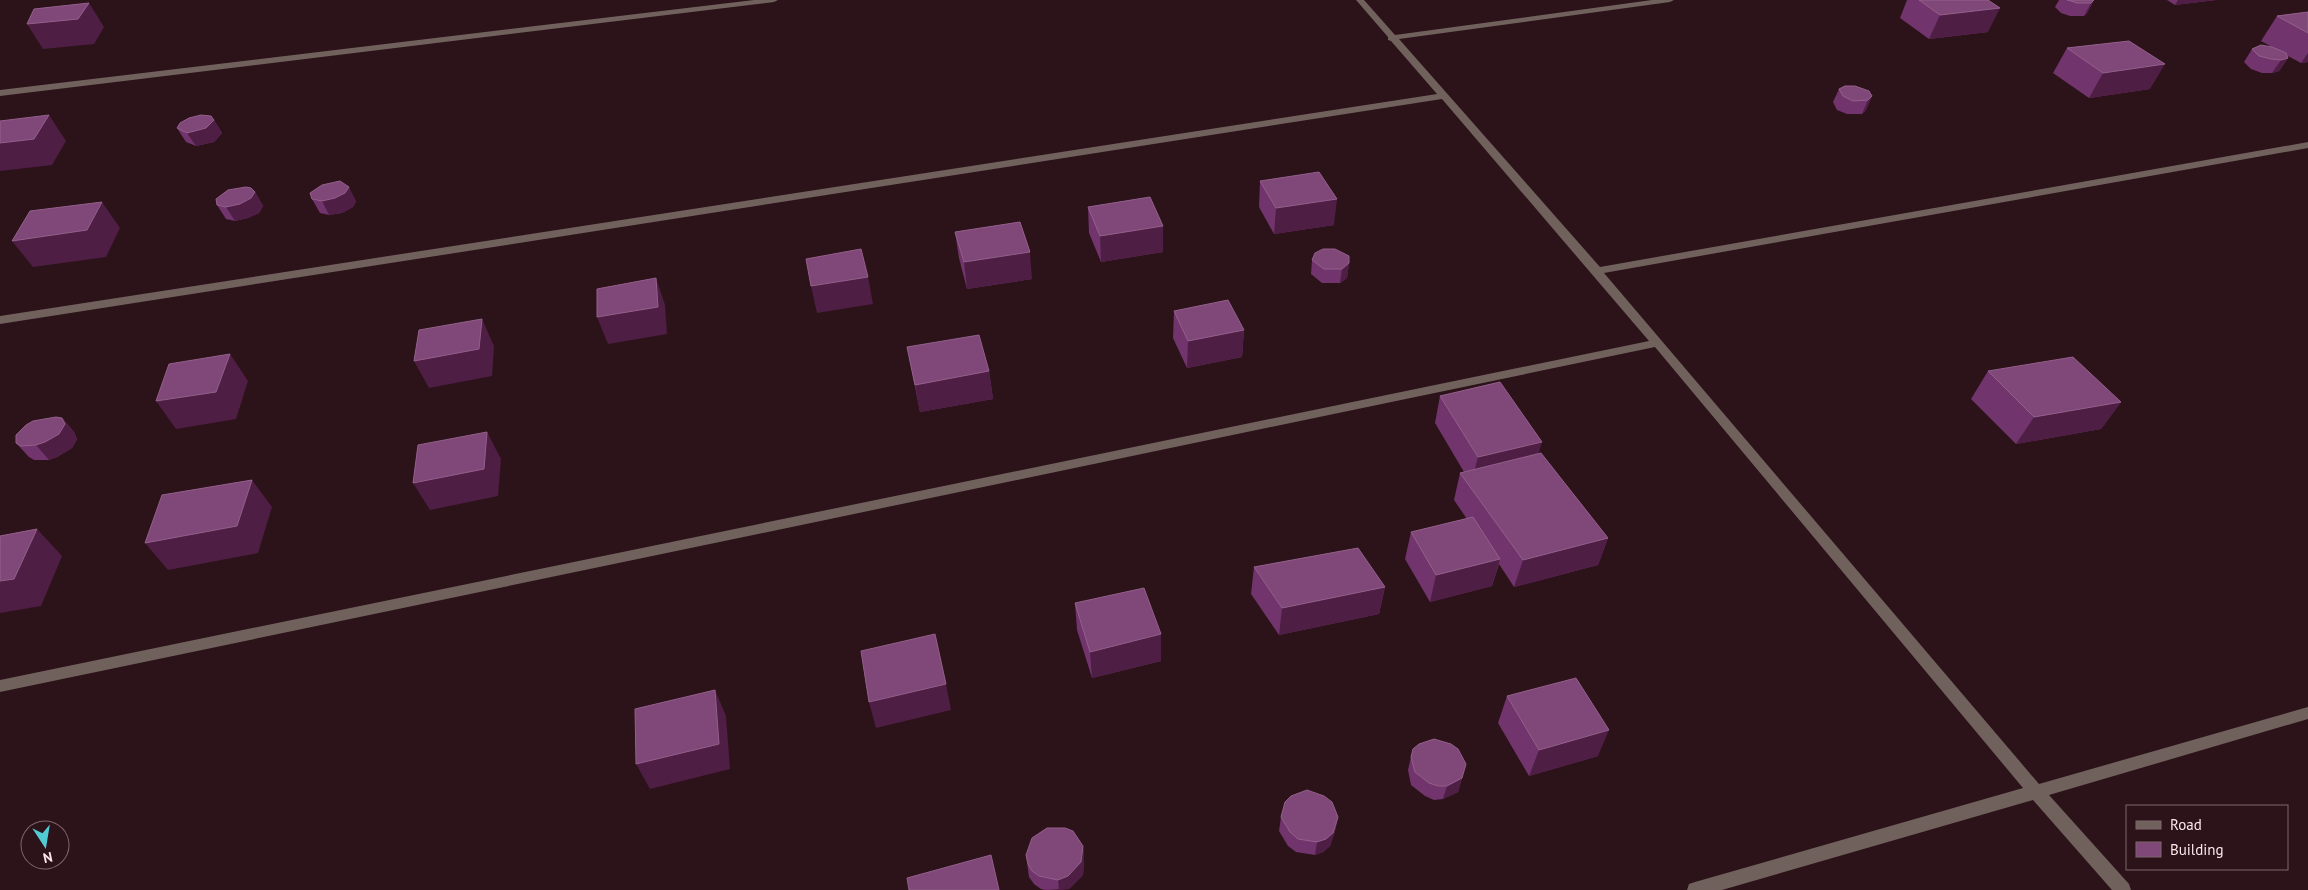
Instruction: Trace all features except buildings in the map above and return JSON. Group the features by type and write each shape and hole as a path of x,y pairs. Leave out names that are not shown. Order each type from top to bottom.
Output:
{"street":[{"path":"0,93 774,0"},
{"path":"1360,0 1391,38 1597,271 2034,790 2123,890"},
{"path":"1391,38 1670,0"},
{"path":"0,320 1443,96"},
{"path":"1597,271 2308,146"},
{"path":"0,686 1657,343"},
{"path":"1695,890 2034,790 2308,713"}]}
